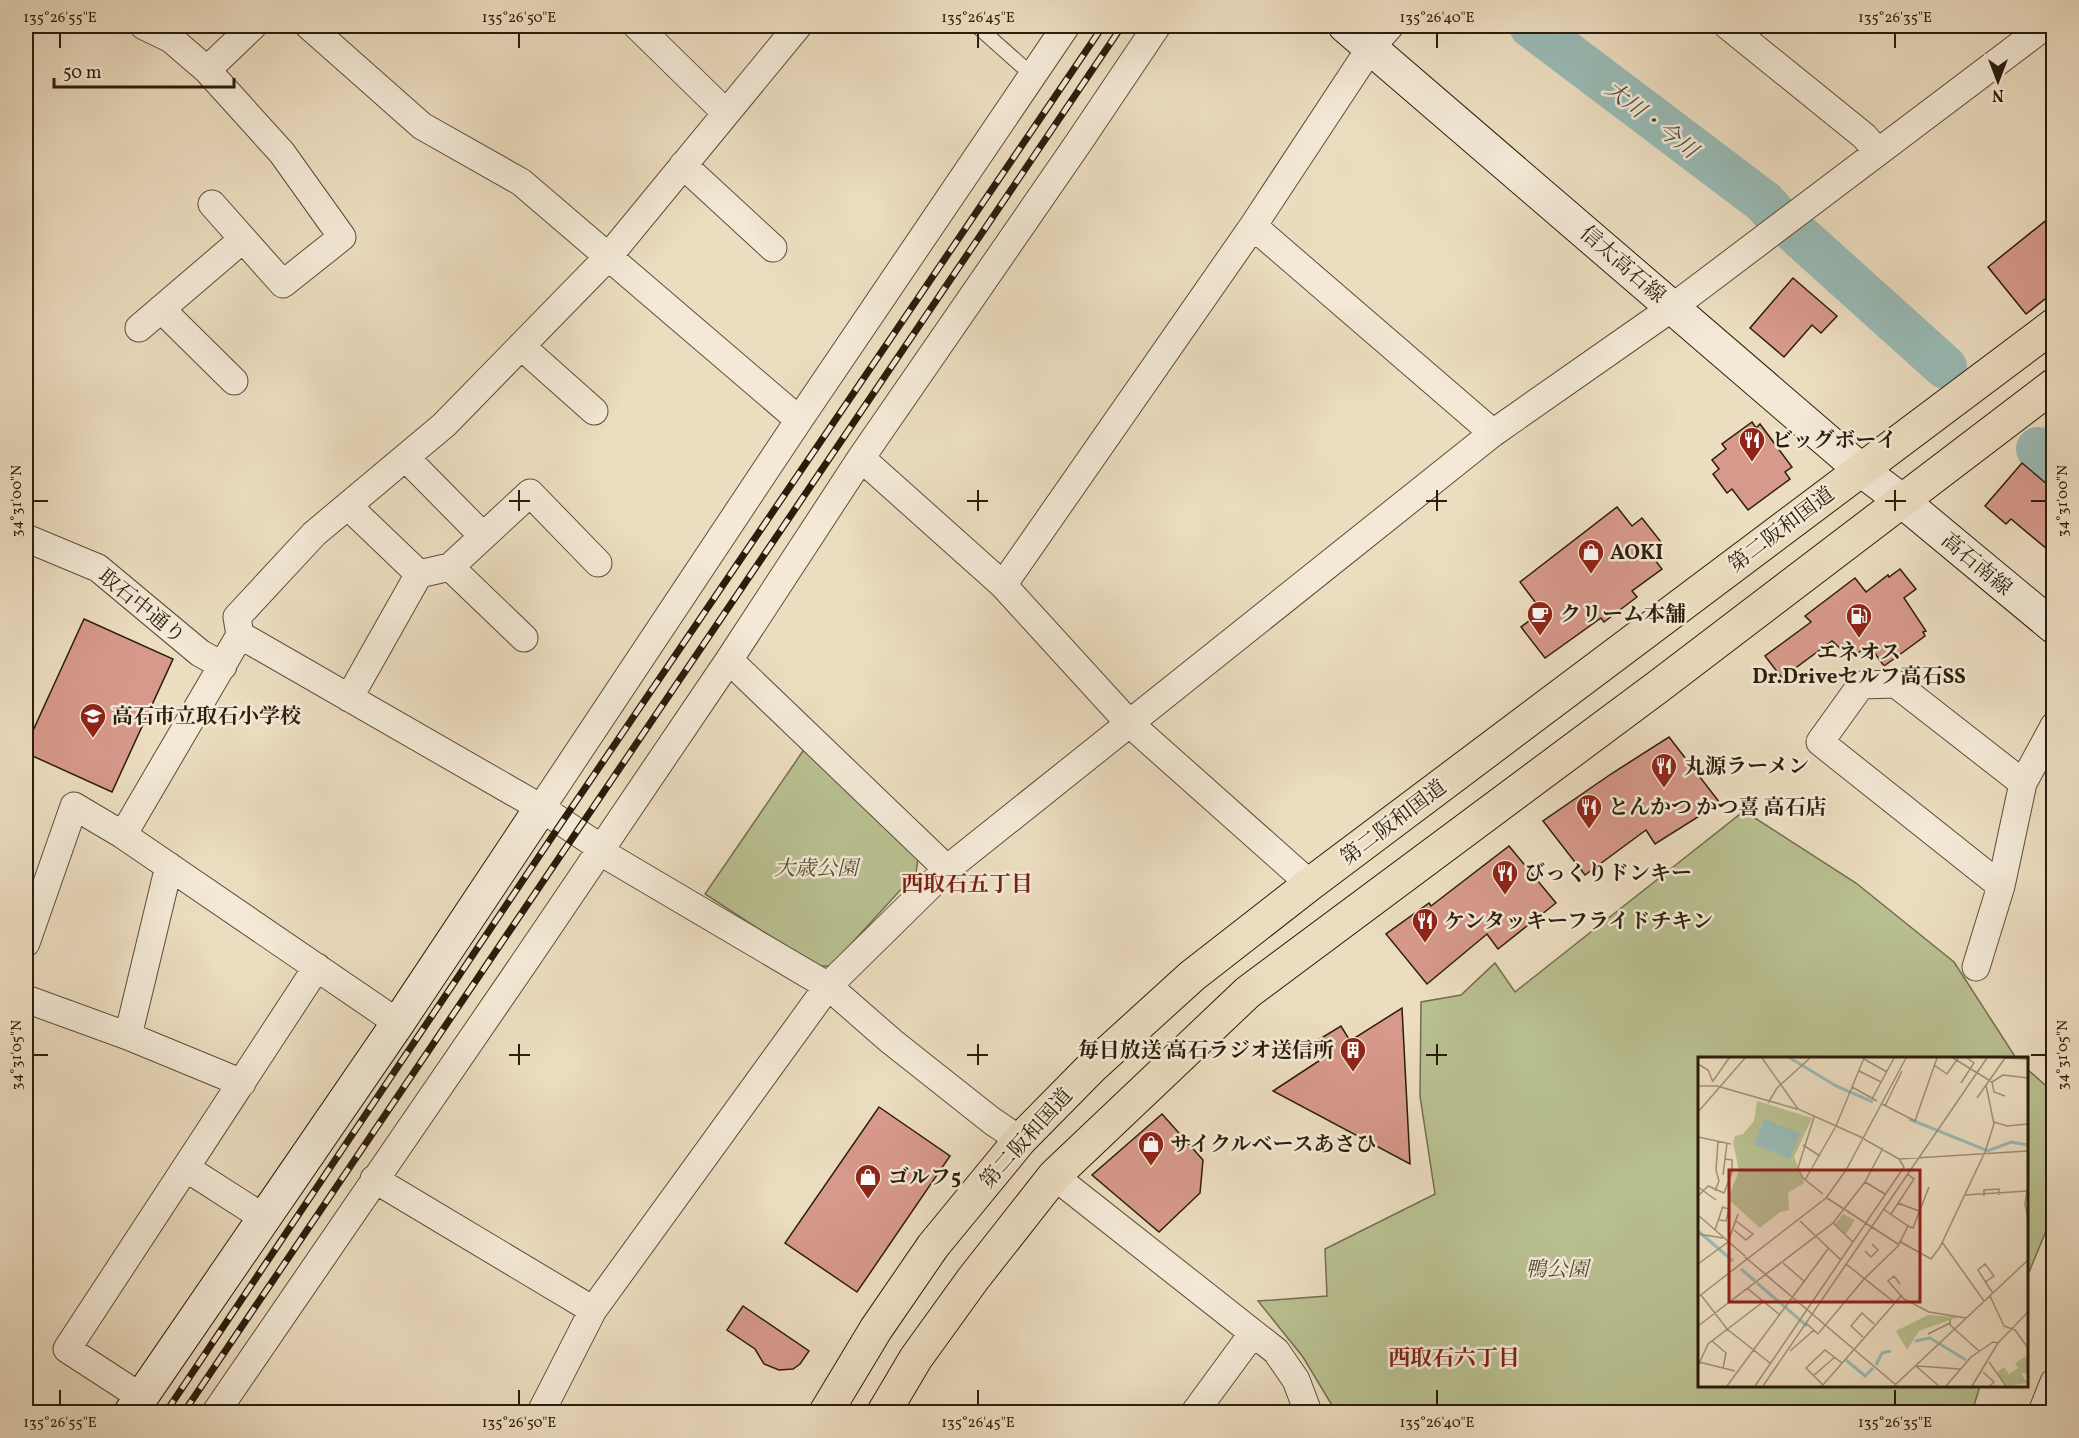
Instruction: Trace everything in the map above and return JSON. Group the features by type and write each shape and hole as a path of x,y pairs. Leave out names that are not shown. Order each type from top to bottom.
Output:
{"highway":[{"name":"第二阪和国道","path":"826,1413 876,1329 933,1246 1020,1140 1093,1066 1192,976 1310,884 2054,325"},
{"path":"884,1413 916,1358 973,1279 1054,1176 1248,992 1659,686 2054,385"}],"street":[{"path":"144,26 171,39 207,70 282,153 342,237 283,284 212,204"},
{"path":"207,70 253,26"},
{"path":"309,26 422,126 521,182 799,420"},
{"path":"637,26 726,113"},
{"path":"123,836 240,635 237,617 314,534 444,425 608,257 798,26"},
{"path":"317,967 67,1349 136,1405 398,1023 799,420 1066,26"},
{"path":"216,1413 729,660 861,458 1157,26"},
{"name":"信太高石線","path":"1345,26 1380,36 1673,307 1860,469 1901,500"},
{"path":"1728,26 1864,136 1878,152"},
{"path":"541,1413 593,1310 828,986 946,869 1492,433 1673,307 2045,26"},
{"path":"1003,585 1253,226 1380,36"},
{"path":"683,165 773,248"},
{"path":"1253,226 1492,433"},
{"path":"139,328 243,239"},
{"path":"161,309 234,381"},
{"path":"521,346 594,411"},
{"path":"406,458 483,536"},
{"path":"861,458 1003,585 1129,723 1310,884"},
{"path":"349,698 419,574 450,567 530,493 598,563"},
{"name":"高石南線","path":"1901,500 2054,627"},
{"path":"348,506 419,574"},
{"name":"取石中通り","path":"26,538 98,568 200,653 223,666"},
{"path":"450,567 524,638"},
{"path":"240,635 541,808 601,848 611,858 828,986 992,1121 1020,1140"},
{"path":"729,660 946,869"},
{"path":"2001,886 1820,742 1862,685 1896,684 2023,783"},
{"path":"1976,967 2001,886 2023,783 2054,726"},
{"path":"26,943 74,806 169,866 398,1023"},
{"path":"128,1036 169,866"},
{"path":"26,999 128,1036 242,1083"},
{"path":"186,1168 264,1218"},
{"path":"1054,1176 1276,1351 1296,1380 1308,1413"},
{"path":"374,1179 593,1310"},
{"path":"1195,1413 1253,1333"},
{"path":"2042,1413 2054,1382"}],"lane":[{"path":"977,26 1032,75"}],"green space":[{"name":"大歳公園","path":"805,748 918,859 916,873 831,966 816,966 705,894"},
{"name":"鴨公園","path":"1744,811 1856,883 1954,962 2015,1057 1698,1057 1698,1387 1980,1387 1972,1412 1336,1412 1303,1357 1258,1301 1327,1296 1325,1249 1435,1194 1420,1096 1421,1002 1461,995 1495,963 1515,992"},
{"path":"2028,1070 2054,1093 2053,1214 2028,1275"}],"building":[{"path":"2054,214 2054,292 2026,314 1988,267"},
{"path":"1793,278 1837,316 1821,333 1812,325 1784,357 1750,328"},
{"name":"ビッグボーイ","path":"1752,422 1756,428 1760,424 1792,467 1785,472 1790,479 1748,510 1732,489 1727,493 1713,474 1719,469 1712,460 1726,449 1722,444"},
{"path":"2022,463 2054,490 2054,555 2011,519 2006,524 1985,506"},
{"name":"AOKI","path":"1617,507 1632,526 1642,518 1661,542 1648,551 1662,569 1632,591 1637,597 1604,622 1601,618 1545,658 1521,627 1542,611 1520,582"},
{"path":"1900,569 1916,589 1904,598 1926,631 1923,632 1925,636 1884,666 1869,645 1851,658 1832,641 1782,678 1765,656 1811,622 1805,616 1855,578 1866,592"},
{"path":"84,619 173,659 112,792 26,753 26,746"},
{"path":"1669,737 1720,803 1655,844 1646,830 1585,875 1543,821"},
{"path":"1509,846 1556,903 1498,949 1487,934 1427,984 1386,934 1429,903 1431,906"},
{"name":"毎日放送 高石ラジオ送信所","path":"1402,1008 1410,1164 1273,1091 1328,1055 1318,1040 1341,1026 1350,1041"},
{"name":"ゴルフ5","path":"879,1107 950,1156 857,1292 785,1243"},
{"name":"サイクルベースあさひ","path":"1162,1114 1203,1160 1200,1193 1159,1232 1092,1175"},
{"path":"743,1306 809,1351 800,1364 793,1369 779,1370 764,1364 755,1349 727,1330"}],"waterway":[{"name":"大川・今川","path":"1531,26 1764,202 1773,212"},
{"name":"大川・今川","path":"1794,231 1945,367"},
{"name":"大川・今川","path":"2038,449 2054,462"}],"railway":[{"path":"166,1412 562,822 1103,26"},
{"path":"184,1412 1122,26"}],"place":[{"name":"ビッグボーイ","path":"1752,463"},
{"name":"AOKI","path":"1591,575"},
{"name":"クリーム本舗","path":"1540,637"},
{"name":"エネオス Dr.Driveセルフ高石SS","path":"1859,639"},
{"name":"高石市立取石小学校","path":"93,739"},
{"name":"丸源ラーメン","path":"1664,789"},
{"name":"とんかつ かつ喜 高石店","path":"1589,830"},
{"name":"びっくりドンキー","path":"1505,896"},
{"name":"ケンタッキーフライドチキン","path":"1425,944"},
{"name":"毎日放送 高石ラジオ送信所","path":"1353,1073"},
{"name":"サイクルベースあさひ","path":"1151,1167"},
{"name":"ゴルフ5","path":"868,1200"}],"district":[{"name":"西取石五丁目","path":"967,883"},
{"name":"西取石六丁目","path":"1454,1357"}]}
